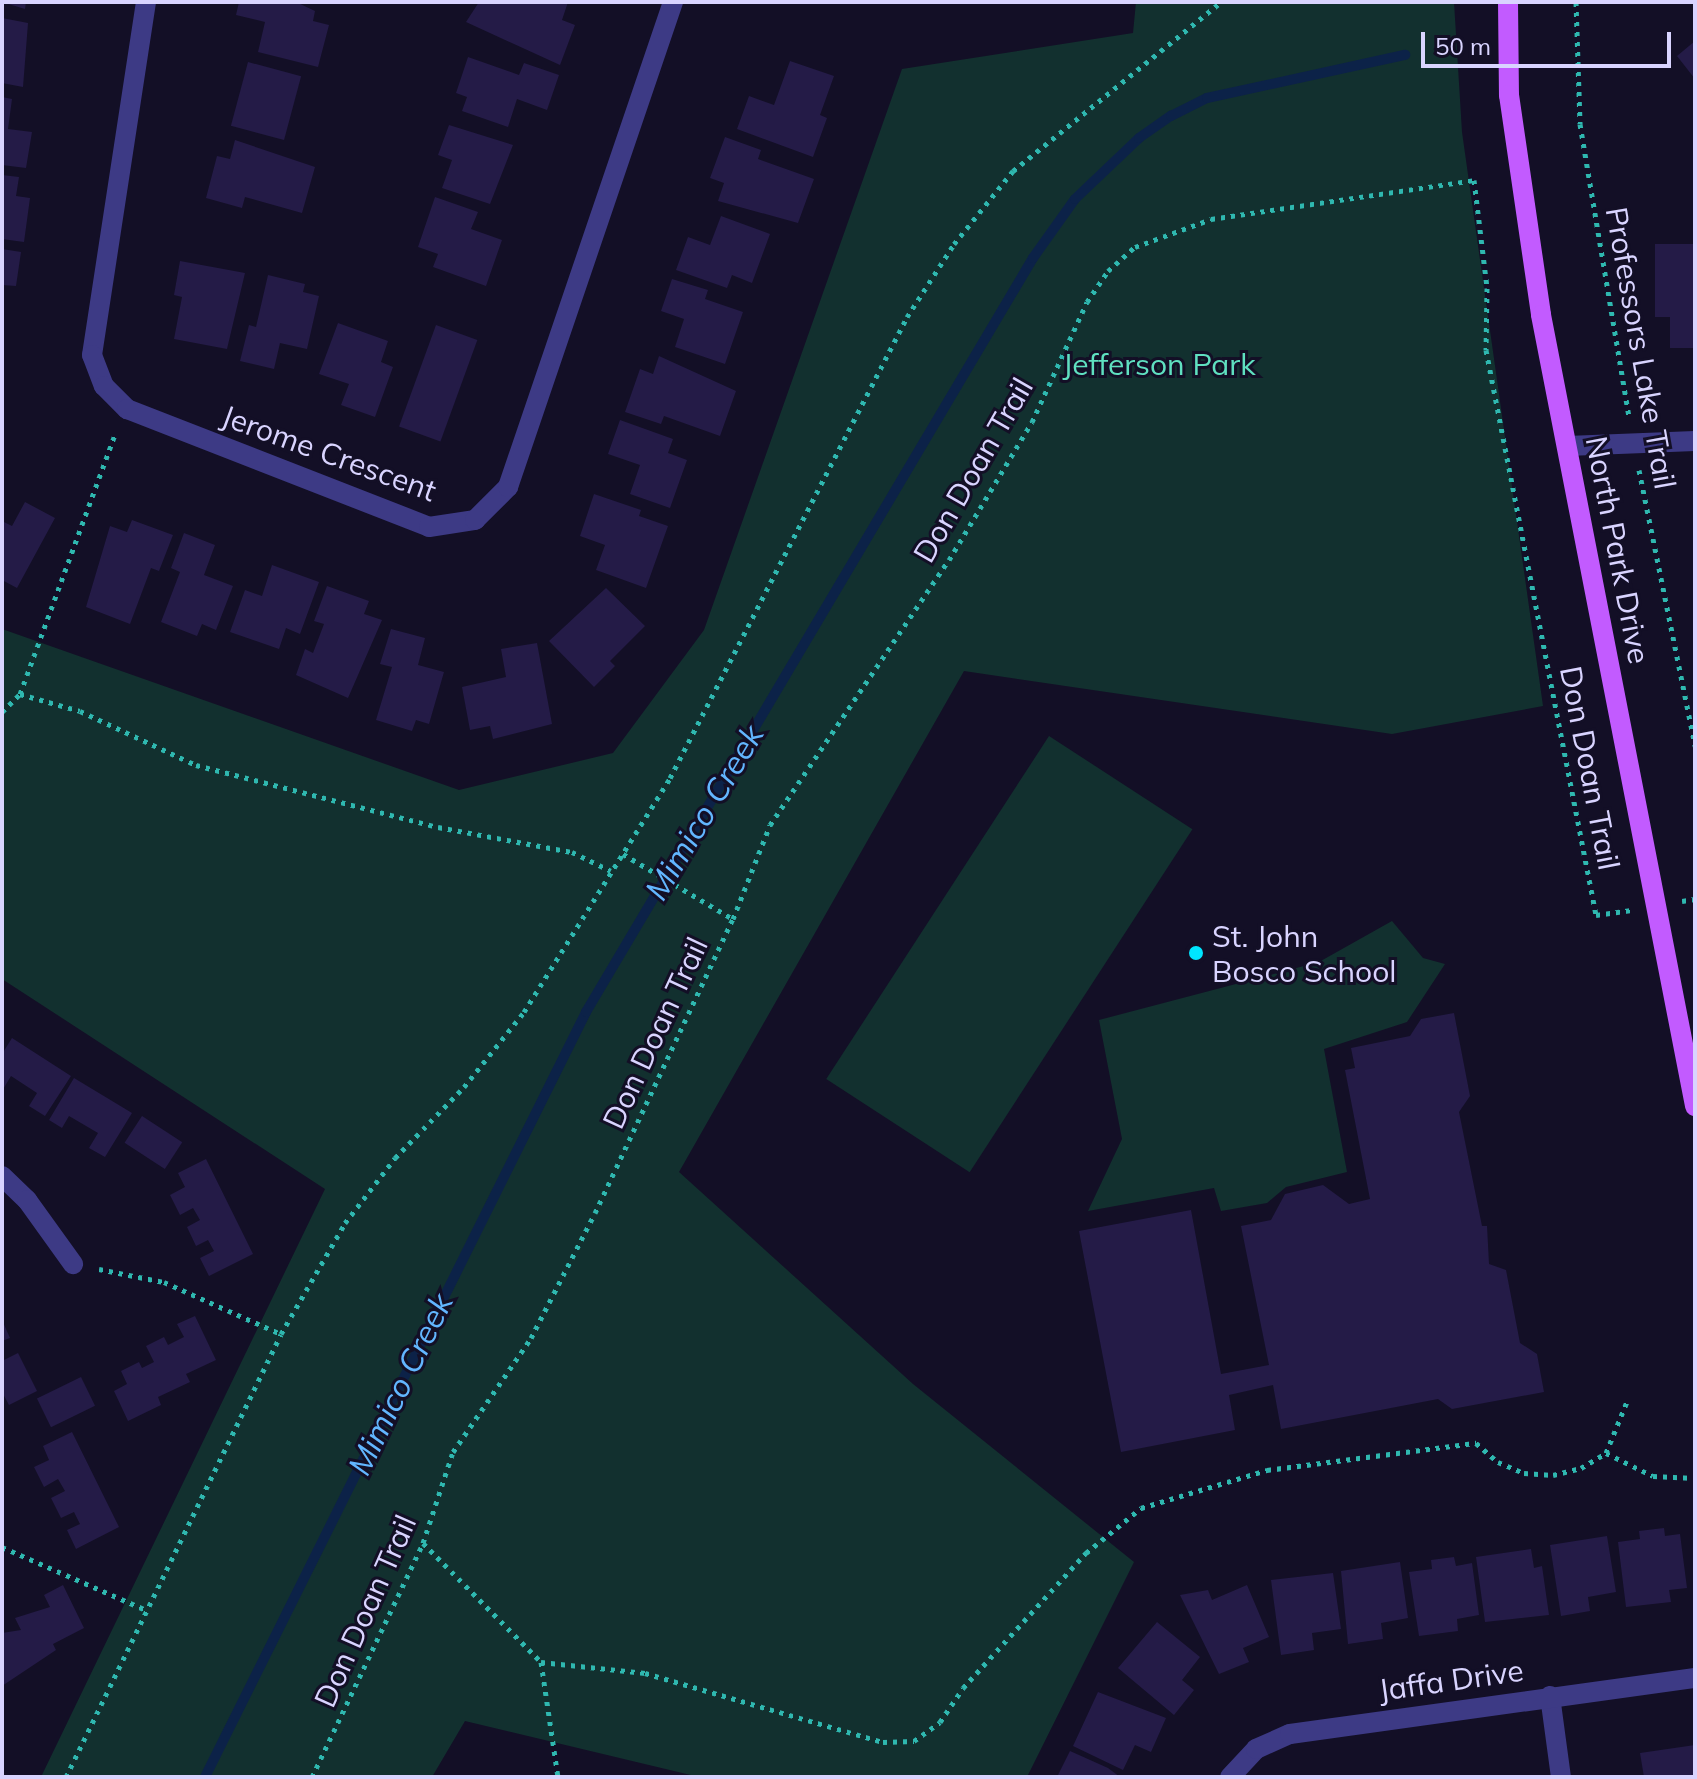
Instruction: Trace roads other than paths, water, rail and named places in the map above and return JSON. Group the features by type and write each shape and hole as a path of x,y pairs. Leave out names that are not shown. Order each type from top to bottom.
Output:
{"main road":[{"name":"North Park Drive","path":"1508,2 1509,95 1518,173 1567,446 1695,1106"}],"street":[{"name":"Jerome Crescent","path":"146,2 92,355 104,386 127,409 429,527 475,520 508,487 673,2"},
{"path":"1567,446 1695,441"},
{"path":"2,1176 27,1200 73,1264"},
{"name":"Jaffa Drive","path":"1230,1777 1256,1749 1290,1734 1695,1678"},
{"path":"1550,1696 1561,1777"}],"waterway":[{"name":"Mimico Creek","path":"205,1777 586,1012 1033,258 1075,199 1139,138 1171,116 1207,98 1405,55"}],"place":[{"name":"St. John Bosco School","path":"1196,953"}],"park label":[{"name":"Jefferson Park","path":"1159,364"}]}
